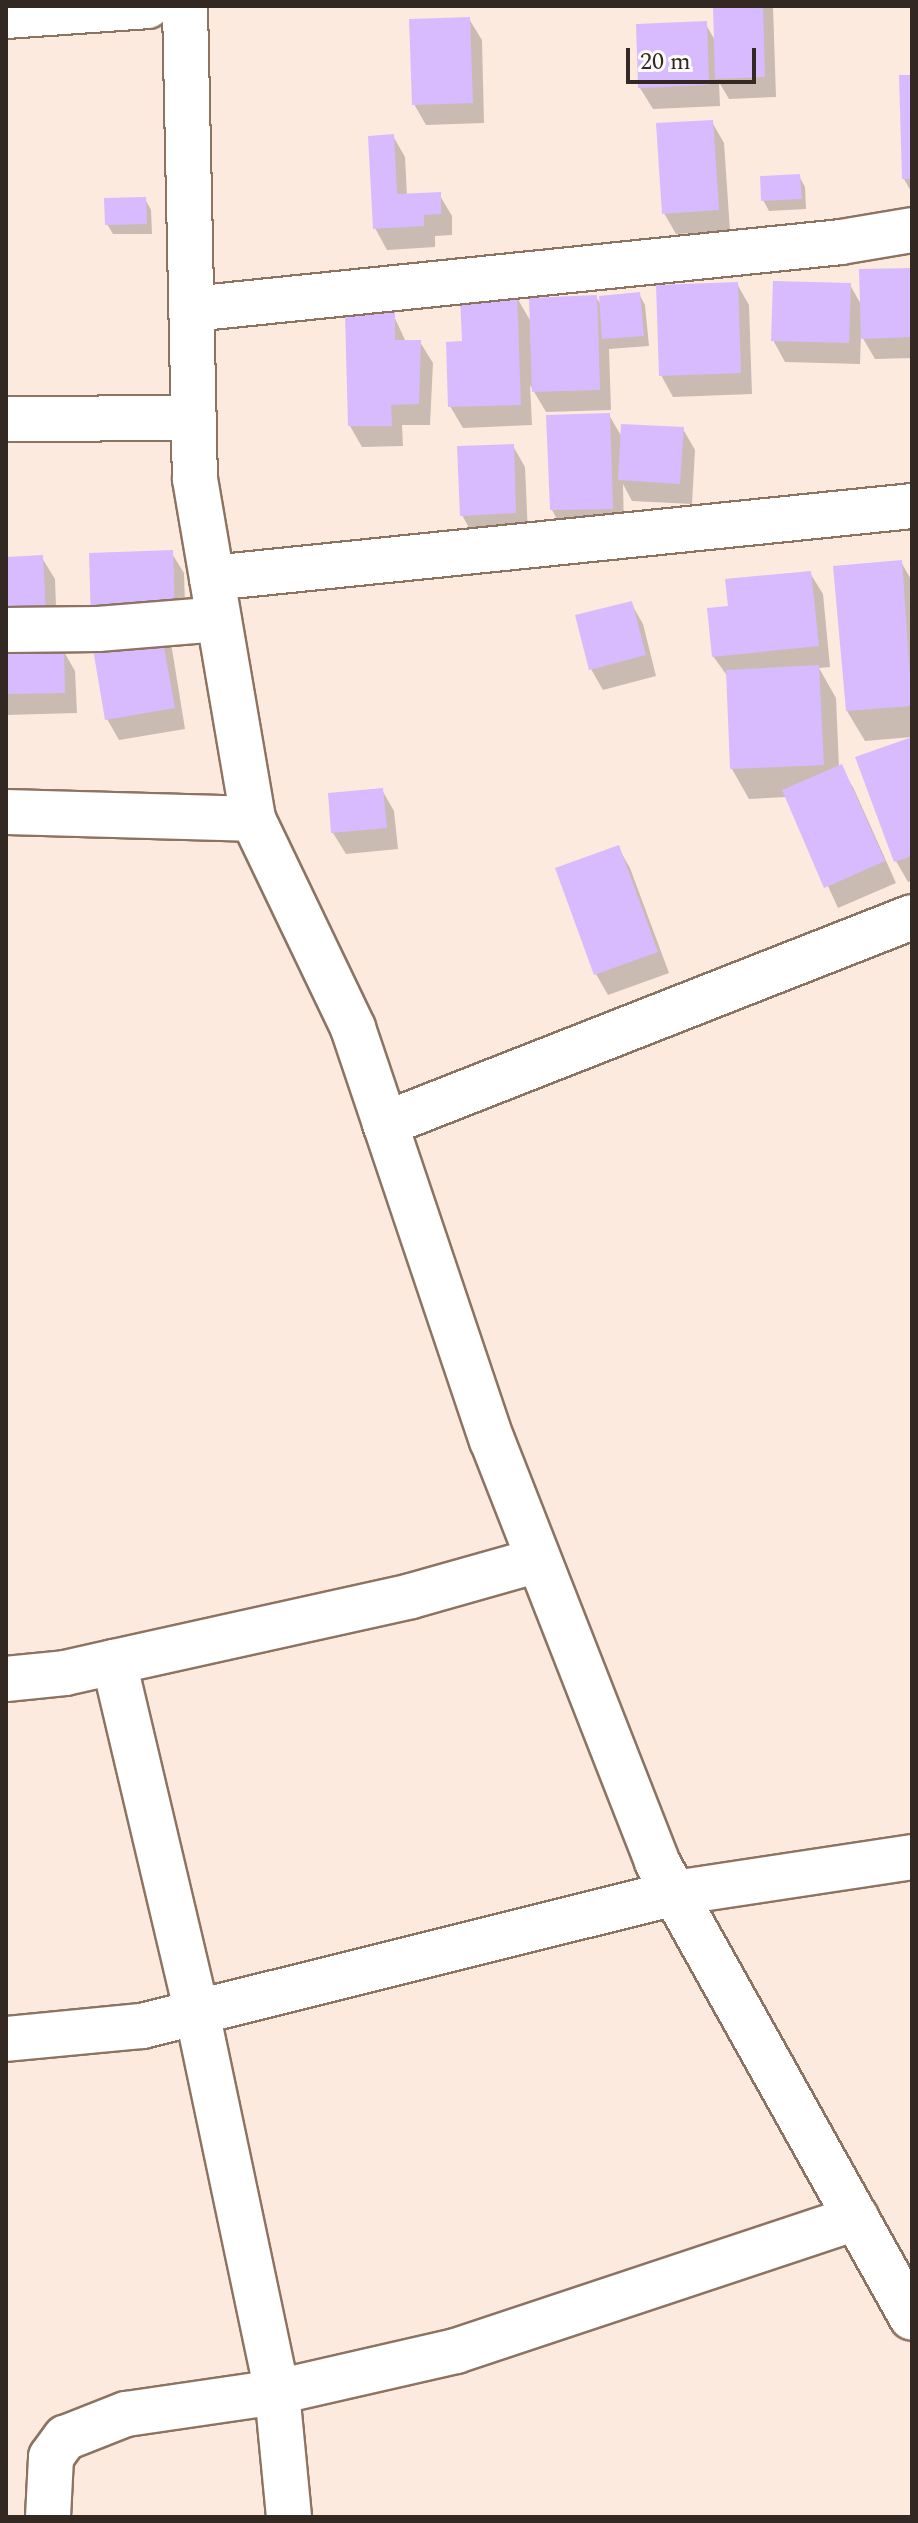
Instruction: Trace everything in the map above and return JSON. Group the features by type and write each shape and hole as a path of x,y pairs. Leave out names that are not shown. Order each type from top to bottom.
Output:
{"street":[{"path":"6,16 148,6"},
{"path":"185,6 195,479 253,819 353,1028 492,1440 657,1862 912,2318"},
{"path":"192,309 841,242 912,230"},
{"path":"6,419 194,418"},
{"path":"6,630 98,629 215,599 912,506"},
{"path":"6,812 253,819"},
{"path":"385,1124 912,917"},
{"path":"6,1679 65,1673 411,1596 538,1560"},
{"path":"114,1662 197,2012 277,2392 289,2517"},
{"path":"6,2039 142,2026 675,1893 912,1857"},
{"path":"48,2517 51,2457 65,2438 90,2425 126,2414 277,2392 456,2351 856,2218"}],"building":[{"path":"713,6 763,6 765,77 715,79"},
{"path":"470,17 473,103 412,105 409,19"},
{"path":"707,21 709,85 638,88 636,24"},
{"path":"899,75 912,75 912,179 902,179"},
{"path":"713,120 719,210 662,214 656,123"},
{"path":"394,134 397,194 441,192 441,214 424,215 424,226 373,229 368,136"},
{"path":"800,174 802,199 761,201 760,176"},
{"path":"146,197 147,224 105,225 104,198"},
{"path":"912,268 912,337 861,339 859,269"},
{"path":"773,281 851,283 849,343 771,341"},
{"path":"738,282 741,373 659,376 656,285"},
{"path":"640,292 644,336 602,339 599,296"},
{"path":"517,293 521,405 448,407 446,342 462,341 460,295"},
{"path":"597,295 600,390 532,392 529,298"},
{"path":"395,312 395,340 421,340 419,404 391,405 392,426 348,426 345,314"},
{"path":"610,413 613,509 550,510 546,415"},
{"path":"621,424 684,427 680,484 618,480"},
{"path":"514,444 516,513 460,516 457,446"},
{"path":"173,550 175,618 91,621 89,553"},
{"path":"43,555 46,614 6,616 6,557"},
{"path":"902,560 912,706 846,711 833,566"},
{"path":"811,571 819,646 712,657 707,608 728,606 725,579"},
{"path":"632,601 646,655 589,670 575,615"},
{"path":"160,626 175,708 105,720 91,637"},
{"path":"64,648 65,693 6,694 6,650"},
{"path":"819,665 824,765 730,769 726,670"},
{"path":"912,737 912,856 894,862 855,757"},
{"path":"842,764 885,861 824,888 782,790"},
{"path":"383,788 387,828 331,833 328,793"},
{"path":"619,845 658,952 594,975 555,868"}]}
